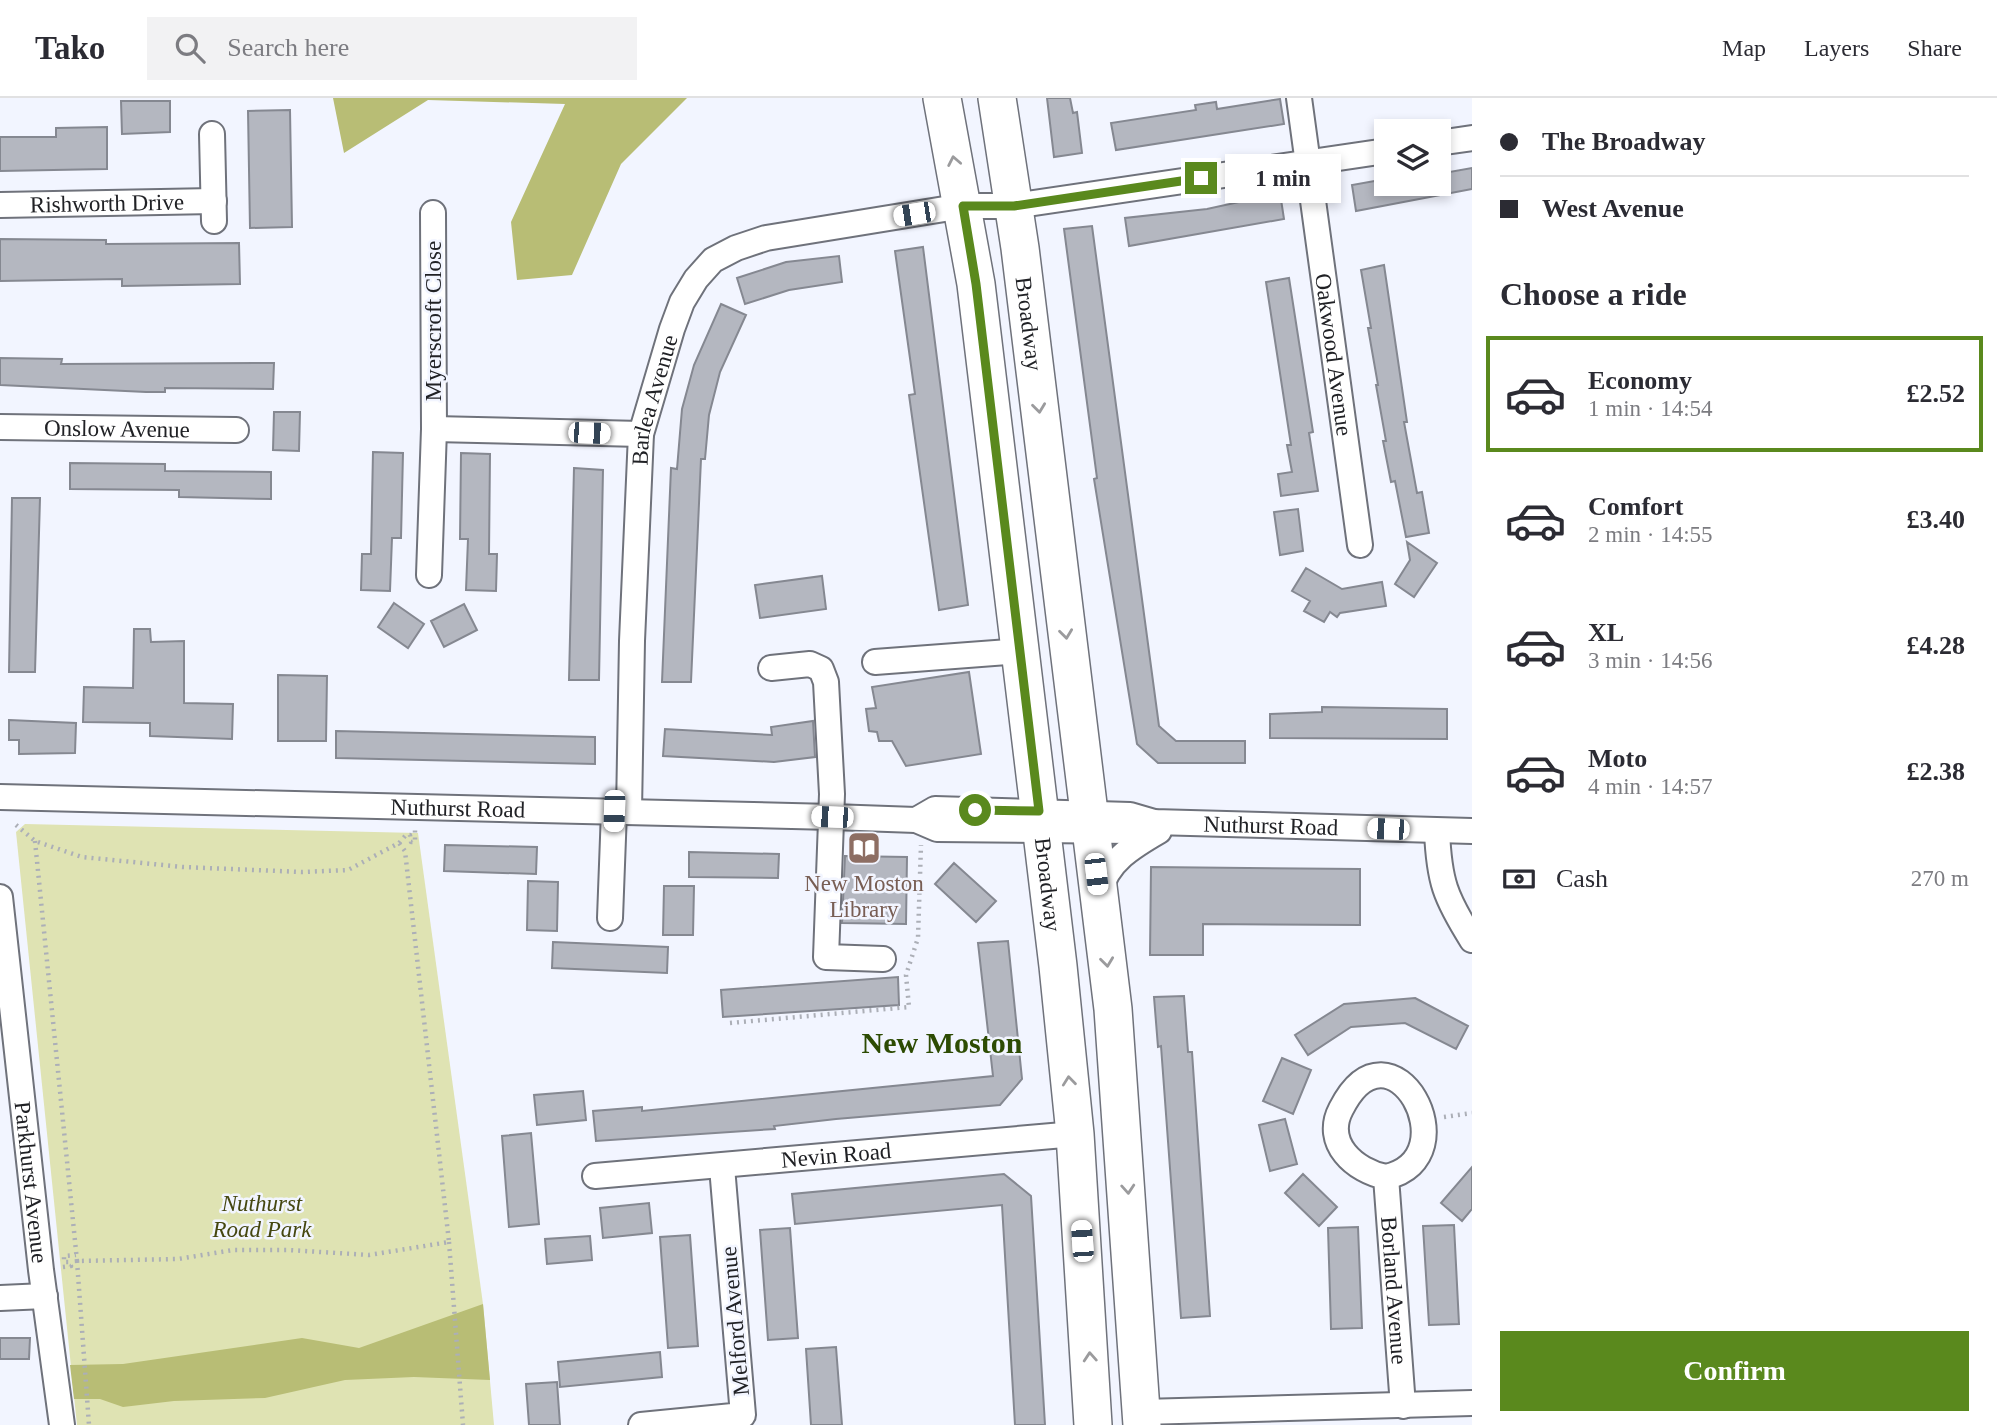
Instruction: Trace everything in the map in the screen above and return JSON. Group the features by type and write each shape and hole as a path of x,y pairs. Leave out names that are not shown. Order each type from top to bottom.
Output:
{"highway":[{"name":"Broadway","path":"943,98 976,284 1021,651 1075,1134 1093,1425"},
{"name":"Broadway","path":"997,98 1014,206 1099,894 1123,1119 1142,1418"}],"street":[{"name":"Oakwood Avenue","path":"1299,98 1360,545"},
{"name":"Rishworth Drive","path":"0,205 214,211 212,134"},
{"path":"1451,141 1472,138"},
{"name":"Barlea Avenue","path":"610,918 622,811 641,434 682,302 696,279 713,260 736,248 766,238 963,206 1014,206 1374,153"},
{"name":"Myerscroft Close","path":"429,575 434,429 433,213"},
{"name":"Onslow Avenue","path":"0,427 236,430"},
{"name":"Myerscroft Close","path":"434,429 641,434"},
{"path":"875,662 1021,651"},
{"path":"771,668 810,664 821,668 826,681 832,817 826,957 883,959"},
{"name":"Nuthurst Road","path":"0,797 832,817 916,820 937,829 1040,821 1089,821 1130,814 1154,822 1472,831"},
{"path":"1099,894 1105,877 1117,860 1142,841 1179,822"},
{"path":"1437,831 1439,871 1447,900 1472,940"},
{"name":"Parkhurst Avenue","path":"0,897 8,1054 62,1425"},
{"path":"1377,1077 1404,1079 1424,1093 1436,1118 1436,1141 1420,1165 1404,1174 1385,1177 1359,1169 1345,1155 1337,1134 1338,1113 1348,1094 1360,1084 1377,1077"},
{"name":"Nevin Road","path":"595,1176 722,1167 1075,1134"},
{"name":"Melford Avenue","path":"641,1425 743,1415 722,1167"},
{"name":"Borland Avenue","path":"1385,1177 1403,1406"},
{"path":"0,1298 45,1296"},
{"path":"1142,1418 1472,1403"}],"path":[{"path":"16,825 35,841 82,857 183,867 329,873 366,863 399,844 406,835 410,835 411,842 415,842 415,828"},
{"path":"35,841 77,1258 89,1425"},
{"path":"399,844 405,851 449,1242 463,1425"},
{"path":"1436,1118 1472,1113"},
{"path":"57,1268 71,1266 71,1262 64,1262 64,1256 178,1258 233,1250 369,1255 449,1242"}],"green space":[{"path":"333,98 687,98 621,164 572,275 517,280 511,222 565,104 428,100 344,153"},
{"name":"Nuthurst Road Park","path":"25,824 418,833 483,1304 494,1425 77,1425 16,832"},
{"path":"483,1304 490,1380 414,1377 345,1380 265,1398 174,1401 123,1407 100,1399 74,1399 70,1365 123,1364 302,1338 359,1348"}],"building":[{"path":"1047,98 1070,98 1073,113 1077,112 1082,153 1054,157"},
{"path":"1280,99 1284,124 1116,150 1111,123 1196,110 1195,105 1216,102 1217,109"},
{"path":"121,101 170,101 170,132 122,134"},
{"path":"290,110 292,227 250,228 248,111"},
{"path":"107,127 107,169 0,171 0,137 56,137 56,128"},
{"path":"1472,168 1472,189 1451,193 1451,172"},
{"path":"1374,181 1374,196 1435,196 1356,211 1352,185"},
{"path":"1280,193 1284,219 1129,246 1125,218 1207,209"},
{"path":"1092,226 1159,726 1176,741 1245,741 1245,763 1158,763 1137,744 1094,479 1097,478 1064,229"},
{"path":"0,239 106,240 106,244 239,243 240,284 122,286 122,279 0,281"},
{"path":"923,247 968,605 939,610 909,395 915,394 895,251"},
{"path":"839,256 842,282 789,290 745,304 737,278 786,262"},
{"path":"1384,265 1407,422 1404,422 1417,493 1422,492 1429,533 1406,537 1395,481 1391,482 1383,441 1386,441 1361,270"},
{"path":"1289,278 1313,432 1309,433 1318,491 1281,496 1278,474 1292,472 1287,445 1291,445 1266,282"},
{"path":"721,304 746,315 720,372 709,415 705,459 701,459 691,682 662,682 671,468 677,469 682,409 694,365"},
{"path":"0,358 62,359 61,364 274,363 273,389 165,388 165,392 146,392 0,385"},
{"path":"274,412 300,412 299,451 273,450"},
{"path":"373,452 403,453 401,538 392,538 390,591 361,590 362,554 371,554"},
{"path":"461,453 490,454 489,554 497,554 496,591 466,590 468,539 460,539"},
{"path":"70,463 165,464 165,471 271,472 271,499 179,497 179,490 70,489"},
{"path":"574,468 603,470 599,680 569,680"},
{"path":"12,498 40,498 35,672 9,672"},
{"path":"1298,509 1303,551 1280,555 1274,512"},
{"path":"1407,542 1437,563 1414,597 1395,584 1410,560"},
{"path":"1306,568 1342,589 1382,582 1386,606 1340,613 1337,617 1330,612 1324,622 1304,611 1310,601 1292,591"},
{"path":"822,576 826,609 760,618 755,585"},
{"path":"394,603 424,624 408,648 378,627"},
{"path":"464,604 477,630 444,647 431,621"},
{"path":"134,629 150,629 151,642 184,641 184,703 233,704 232,739 150,736 150,723 83,722 84,687 133,688"},
{"path":"969,672 981,754 906,766 892,741 879,741 877,732 869,731 866,709 876,708 872,687"},
{"path":"278,675 327,676 326,741 278,741"},
{"path":"1322,707 1447,709 1447,739 1270,738 1270,714 1322,712"},
{"path":"9,720 76,723 75,753 19,754 19,740 9,740"},
{"path":"813,721 815,757 774,762 663,756 665,729 772,735 771,727"},
{"path":"336,731 595,737 595,764 336,758"},
{"path":"445,845 537,847 536,874 444,871"},
{"path":"689,852 779,854 778,878 689,877"},
{"path":"845,856 907,857 906,924 842,923"},
{"path":"954,863 996,901 976,922 935,884"},
{"path":"1151,867 1360,869 1360,925 1203,924 1203,955 1150,955"},
{"path":"528,881 558,882 557,931 527,930"},
{"path":"664,886 694,886 693,935 663,935"},
{"path":"1008,941 1022,1079 1000,1105 836,1119 774,1126 775,1129 596,1141 593,1111 642,1107 642,1111 993,1076 978,943"},
{"path":"553,942 668,947 667,973 552,968"},
{"path":"898,977 899,1005 723,1017 721,990"},
{"path":"1184,996 1188,1052 1192,1052 1210,1316 1181,1318 1161,1046 1158,1047 1154,997"},
{"path":"1415,998 1468,1026 1456,1049 1405,1023 1351,1027 1308,1055 1295,1035 1344,1004"},
{"path":"1282,1058 1311,1070 1293,1114 1263,1101"},
{"path":"583,1091 586,1120 537,1125 534,1095"},
{"path":"1285,1119 1297,1164 1270,1171 1259,1125"},
{"path":"531,1133 539,1224 509,1227 502,1136"},
{"path":"1472,1167 1472,1209 1462,1221 1441,1203"},
{"path":"1004,1174 1031,1196 1045,1425 1015,1425 1002,1205 795,1224 792,1194"},
{"path":"1303,1174 1337,1207 1319,1226 1285,1193"},
{"path":"649,1203 652,1233 603,1238 600,1208"},
{"path":"1454,1225 1459,1324 1429,1325 1423,1226"},
{"path":"1358,1227 1362,1328 1331,1329 1328,1228"},
{"path":"790,1228 798,1338 768,1340 760,1230"},
{"path":"690,1235 698,1346 668,1348 660,1237"},
{"path":"590,1236 592,1260 547,1264 545,1239"},
{"path":"0,1338 30,1338 29,1359 0,1359"},
{"path":"836,1347 842,1425 811,1425 806,1349"},
{"path":"660,1352 662,1377 560,1387 558,1362"},
{"path":"557,1382 560,1425 529,1425 526,1384"}],"place":[{"name":"New Moston Library","path":"864,848"}],"district":[{"name":"New Moston","path":"942,1042"}],"route":[{"path":"975,810 1039,811 976,284 963,206 1014,206 1201,178"}]}
